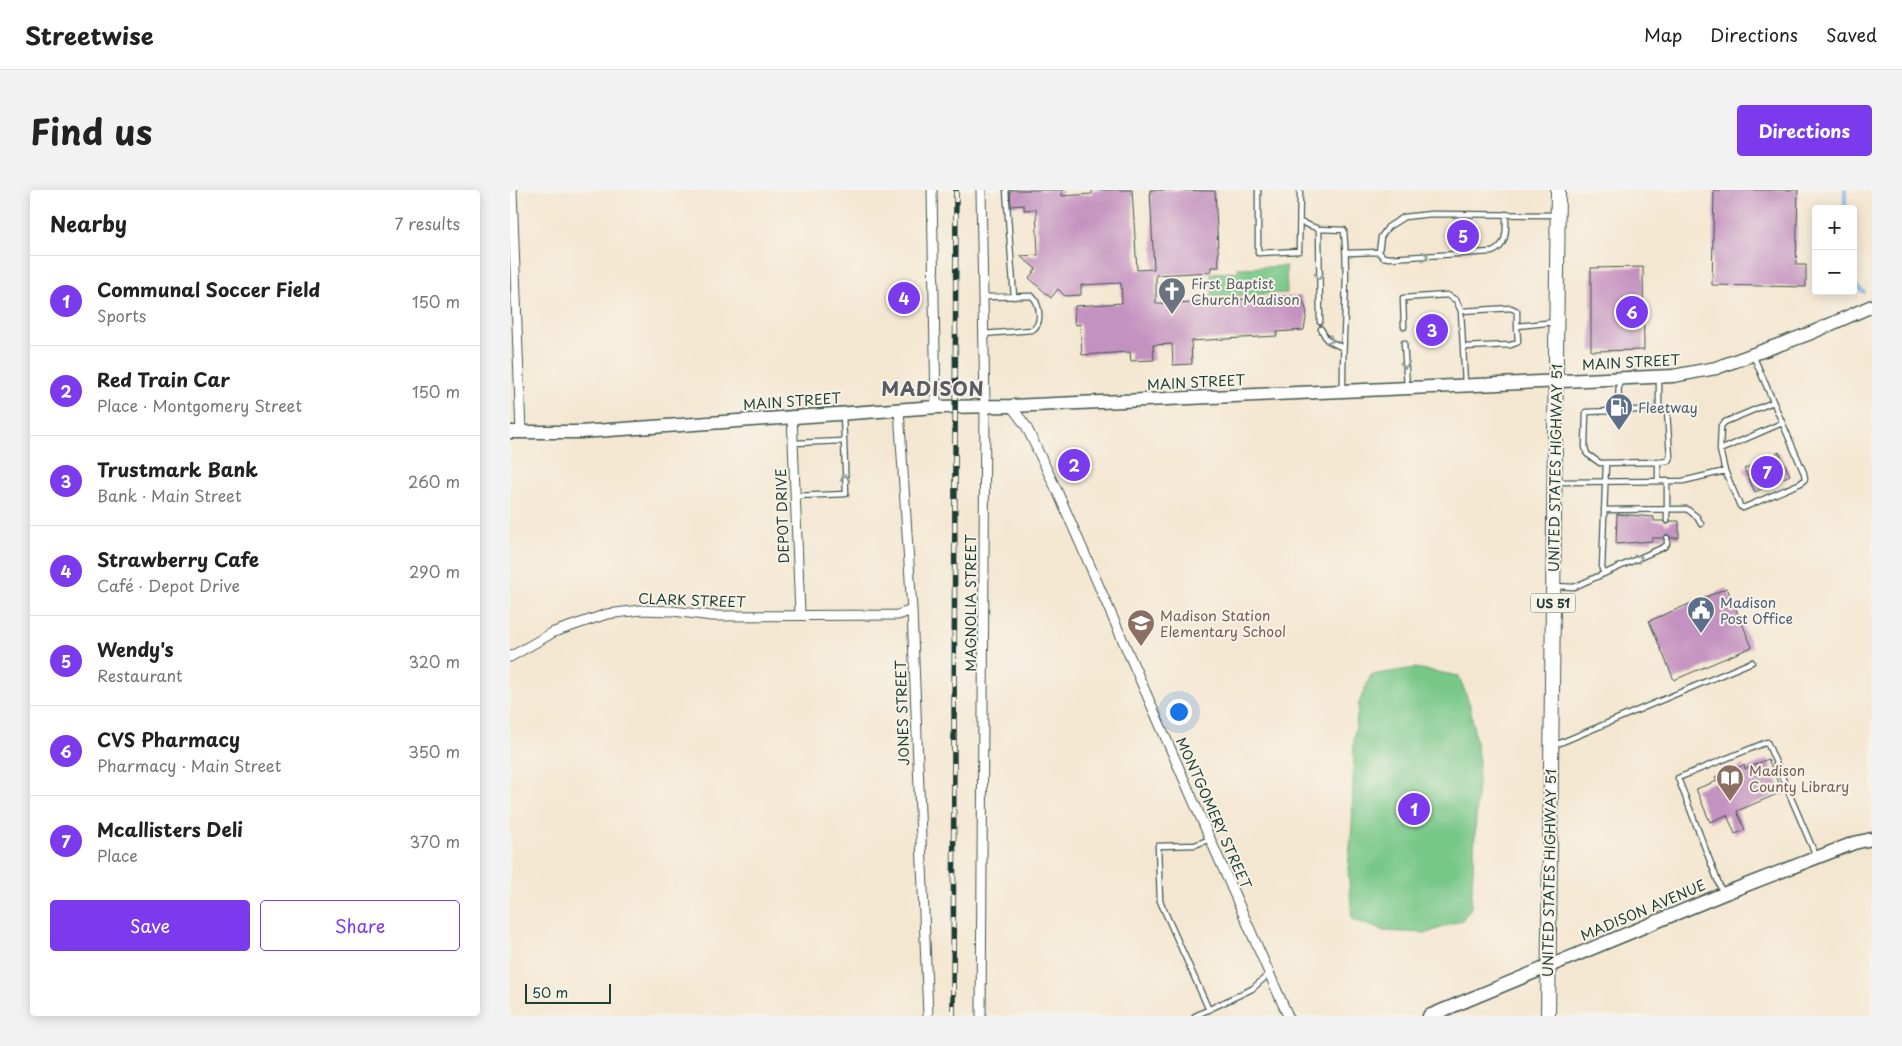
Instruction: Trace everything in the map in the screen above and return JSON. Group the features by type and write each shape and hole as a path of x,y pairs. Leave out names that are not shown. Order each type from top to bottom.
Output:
{"main road":[{"name":"UNITED STATES HIGHWAY 51","path":"1548,1016 1558,190"}],"street":[{"path":"512,190 516,433"},
{"path":"932,190 936,407"},
{"name":"MAGNOLIA STREET","path":"981,190 985,406 981,1016"},
{"name":"MAIN STREET","path":"516,433 580,432 936,407 1011,406 1659,376 1716,368 1872,306"},
{"name":"MONTGOMERY STREET","path":"1011,406 1026,426 1058,493 1288,1016"},
{"name":"JONES STREET","path":"899,410 912,610 928,1016"},
{"name":"DEPOT DRIVE","path":"792,416 800,614"},
{"name":"CLARK STREET","path":"510,657 554,632 607,614 641,610 673,611 712,616 800,614 898,615 912,610"},
{"name":"MADISON AVENUE","path":"1428,1016 1443,1013 1548,966 1723,894 1816,858 1872,839"}],"lane":[{"path":"1006,190 1014,297"},
{"path":"1258,190 1258,253 1299,251 1300,190"},
{"path":"1379,252 1384,232 1399,218 1431,214 1558,215"},
{"path":"1346,253 1379,252 1384,257 1389,258 1492,252 1499,250 1505,240 1506,214"},
{"path":"1300,222 1319,229 1344,230 1346,253 1346,331 1343,348 1343,391"},
{"path":"1319,229 1320,322"},
{"path":"1404,328 1403,298 1447,295 1456,300 1461,311 1465,385"},
{"path":"983,297 1032,296 1035,299 1039,323 1037,328 1032,330 983,334"},
{"path":"1461,311 1511,308 1517,311 1518,326 1518,342 1511,345 1463,347"},
{"path":"1518,326 1557,322"},
{"path":"1321,329 1327,340 1343,348"},
{"path":"1404,343 1407,388"},
{"path":"1753,354 1804,473 1805,479 1801,483 1743,508 1740,506 1725,471 1720,450 1720,431 1725,422 1773,402"},
{"path":"1659,376 1660,409"},
{"path":"1618,410 1619,378"},
{"path":"1660,409 1664,409 1669,414 1670,457 1668,461 1606,463 1600,462 1586,451 1585,414 1589,411 1660,409"},
{"path":"795,496 846,494 843,413"},
{"path":"1720,450 1782,423"},
{"path":"792,443 844,441"},
{"path":"1658,462 1658,481"},
{"path":"1604,573 1602,569 1606,463"},
{"path":"1555,482 1667,481 1699,478 1725,471"},
{"path":"1667,481 1667,521"},
{"path":"1604,510 1692,510 1701,524"},
{"path":"1553,586 1574,587 1664,547 1667,544 1667,538"},
{"path":"1551,747 1752,662"},
{"path":"1723,894 1678,778 1767,742 1816,858"},
{"path":"1209,1010 1160,901 1158,846 1195,844 1210,838"},
{"path":"1195,1016 1252,989 1269,974"}],"green space":[{"path":"1286,266 1287,293 1212,297 1211,273 1238,272 1238,268"},
{"path":"1415,668 1459,676 1470,705 1479,762 1471,908 1462,920 1427,933 1384,931 1352,919 1348,868 1352,826 1354,738 1359,703 1371,675"}],"building":[{"path":"1010,190 1062,190 1062,196 1092,194 1092,190 1132,190 1137,270 1154,269 1150,190 1215,191 1219,267 1211,267 1211,272 1156,275 1156,304 1301,296 1307,312 1304,330 1277,332 1277,336 1191,341 1192,364 1173,365 1172,344 1153,345 1154,360 1131,361 1130,352 1082,355 1080,324 1076,325 1074,322 1075,306 1122,303 1121,283 1081,285 1081,295 1065,296 1058,289 1051,298 1029,278 1036,269 1020,256 1038,255 1036,209 1024,210 1024,205 1011,206"},
{"path":"1714,190 1798,190 1796,265 1806,265 1806,287 1712,285"},
{"path":"1643,267 1644,350 1591,351 1591,268"},
{"path":"1779,452 1790,475 1755,492 1744,469"},
{"path":"1617,514 1654,517 1654,521 1663,521 1667,525 1671,521 1679,521 1679,538 1671,538 1667,534 1663,538 1652,538 1652,541 1616,544"},
{"name":"Madison Post Office","path":"1727,588 1752,647 1674,680 1649,621"},
{"name":"Madison County Library","path":"1768,759 1782,792 1737,811 1745,830 1735,834 1727,815 1710,822 1696,789 1717,781 1715,777 1744,765 1745,769"}],"waterway":[{"path":"1845,190 1845,205"},
{"path":"1857,287 1864,292"}],"railway":[{"path":"953,1016 956,190"}],"place":[{"name":"Wendy's","path":"1463,236"},
{"name":"Strawberry Cafe","path":"904,298"},
{"name":"CVS Pharmacy","path":"1632,312"},
{"name":"First Baptist Church Madison","path":"1172,315"},
{"name":"Trustmark Bank","path":"1432,330"},
{"name":"Fleetway","path":"1619,431"},
{"name":"Red Train Car","path":"1074,465"},
{"name":"Mcallisters Deli","path":"1767,472"},
{"name":"Madison Post Office","path":"1701,634"},
{"name":"Madison Station Elementary School","path":"1141,647"},
{"name":"Madison County Library","path":"1730,802"},
{"name":"Communal Soccer Field","path":"1414,809"}],"district":[{"name":"MADISON","path":"933,388"}]}
